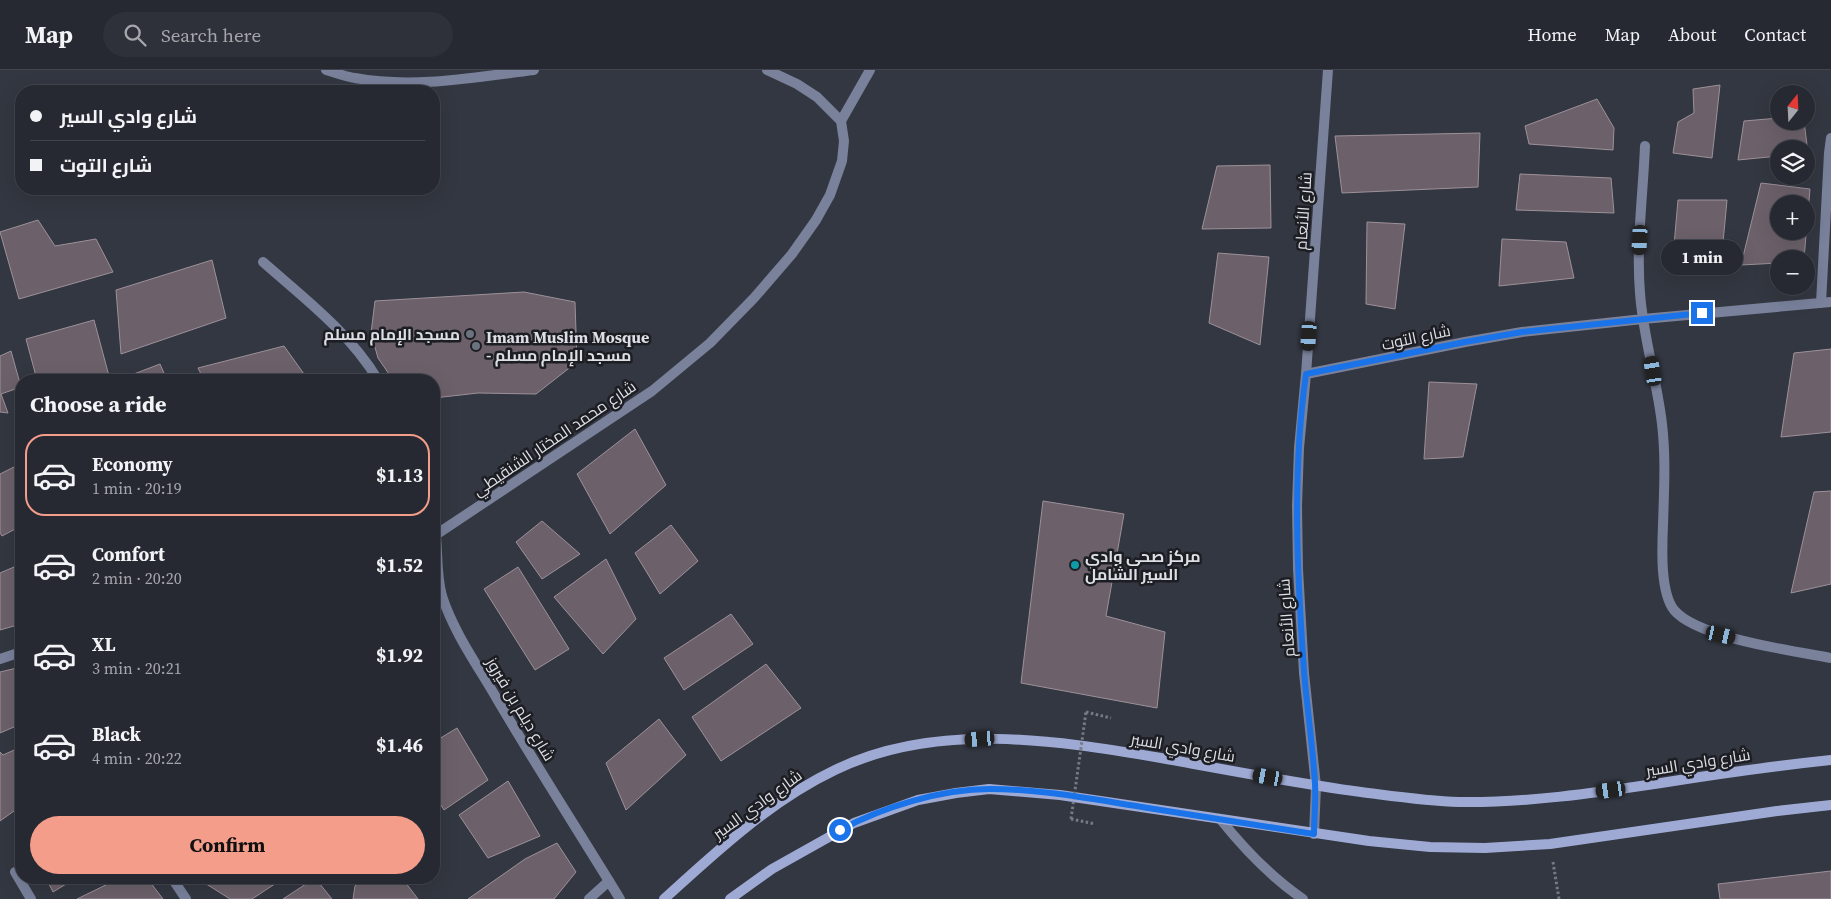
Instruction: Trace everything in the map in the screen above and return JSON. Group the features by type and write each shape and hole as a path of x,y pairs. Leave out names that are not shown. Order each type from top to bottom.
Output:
{"main road":[{"name":"شارع وادي السير","path":"664,899 743,829 805,786 836,769 872,754 906,746 938,742 980,739 1024,740 1104,748 1316,786 1458,802 1555,798 1769,767 1831,760"},
{"path":"730,899 772,869 854,823 918,800 989,789 1060,794 1369,842 1430,847 1485,848 1550,844 1831,805"}],"street":[{"path":"326,70 354,78 384,82 425,82 534,70"},
{"path":"767,70 797,84 841,121 870,70"},
{"name":"شارع الأنعام","path":"1314,834 1316,786 1304,674 1297,560 1297,506 1299,448 1328,70"},
{"name":"شارع محمد المختار الشنقيطي","path":"440,532 652,391 716,337 754,298 792,254 816,220 830,194 842,161 844,140 841,121"},
{"path":"1826,303 1829,153 1831,138"},
{"path":"1645,146 1639,258 1640,294 1662,424 1664,584 1673,609 1683,619 1711,633 1831,658"},
{"path":"263,262 321,313 366,359 375,374"},
{"name":"شارع التوت","path":"1306,374 1512,334 1643,318 1826,303"},
{"name":"شارع ديلم بن فيروز","path":"440,586 448,613 461,638 525,746 620,899"},
{"path":"0,660 15,654"},
{"path":"1221,820 1248,853 1302,899"},
{"path":"589,899 609,880"},
{"path":"22,884 31,899"},
{"path":"176,884 186,899"}],"path":[{"path":"1095,824 1071,819 1086,712 1111,718"},
{"path":"1550,844 1559,899"}],"building":[{"path":"1720,85 1712,158 1673,153 1678,122 1694,113 1693,89"},
{"path":"1597,99 1614,128 1613,150 1529,144 1525,126"},
{"path":"1770,119 1770,130 1805,130 1806,140 1770,140 1770,157 1738,160 1744,121"},
{"path":"1480,133 1478,187 1342,193 1335,136"},
{"path":"1270,165 1271,228 1202,229 1217,166"},
{"path":"1520,174 1611,178 1614,213 1516,210"},
{"path":"1761,183 1810,189 1809,195 1770,195 1770,240 1806,240 1805,250 1770,250 1770,263 1741,265"},
{"path":"1678,200 1727,200 1721,264 1672,268"},
{"path":"38,220 55,246 96,239 113,272 19,299 0,232"},
{"path":"1367,222 1405,224 1395,309 1366,304"},
{"path":"1502,239 1566,242 1574,278 1499,286"},
{"path":"1218,253 1269,257 1260,345 1209,323"},
{"path":"212,260 226,318 121,354 116,290"},
{"name":"Imam Muslim Mosque - مسجد الإمام مسلم","path":"524,292 575,302 577,362 536,394 478,393 440,397 440,374 389,374 378,358 371,333 375,301"},
{"path":"94,320 108,374 35,374 26,339"},
{"path":"284,346 304,374 201,374 198,368"},
{"path":"1831,349 1831,432 1781,437 1794,353"},
{"path":"11,351 17,374 15,374 15,389 1,394 8,413 0,412 0,356"},
{"path":"160,364 164,374 134,374"},
{"path":"1429,382 1477,384 1463,457 1424,459"},
{"path":"635,429 666,485 610,534 577,474"},
{"path":"15,466 15,529 2,536 0,533 0,474"},
{"path":"1831,491 1831,584 1791,593 1814,492"},
{"name":"مركز صحي وادي السير الشامل","path":"1043,501 1124,514 1106,616 1165,632 1157,708 1021,683"},
{"path":"542,521 580,554 542,579 516,542"},
{"path":"671,525 698,561 660,594 635,553"},
{"path":"606,559 636,619 603,654 554,597"},
{"path":"15,567 15,626 0,630 0,573"},
{"path":"518,567 569,649 535,670 484,589"},
{"path":"731,614 753,644 684,690 664,658"},
{"path":"766,664 801,708 721,761 692,717"},
{"path":"15,668 15,727 0,733 0,672"},
{"path":"659,719 686,755 626,810 606,763"},
{"path":"457,728 488,780 444,810 440,804 440,738"},
{"path":"15,750 15,810 0,821 0,752 3,755"},
{"path":"508,781 540,836 488,858 459,815"},
{"path":"557,843 576,872 554,899 468,899 525,859"},
{"path":"1831,871 1831,899 1720,899 1718,884"},
{"path":"49,884 66,884 53,892"},
{"path":"108,884 152,884 163,899 77,899"},
{"path":"206,884 275,884 252,899 230,899"},
{"path":"306,884 320,884 332,899 283,899"},
{"path":"358,884 407,884 418,899 353,899 355,886"}],"place":[{"name":"مسجد الإمام مسلم","path":"470,334"},
{"name":"Imam Muslim Mosque - مسجد الإمام مسلم","path":"476,346"},
{"name":"مركز صحي وادي السير الشامل","path":"1075,565"}],"route":[{"path":"840,830 886,810 918,800 989,789 1060,794 1314,834 1316,786 1304,674 1298,569 1297,506 1299,448 1306,374 1522,332 1702,313"}]}
